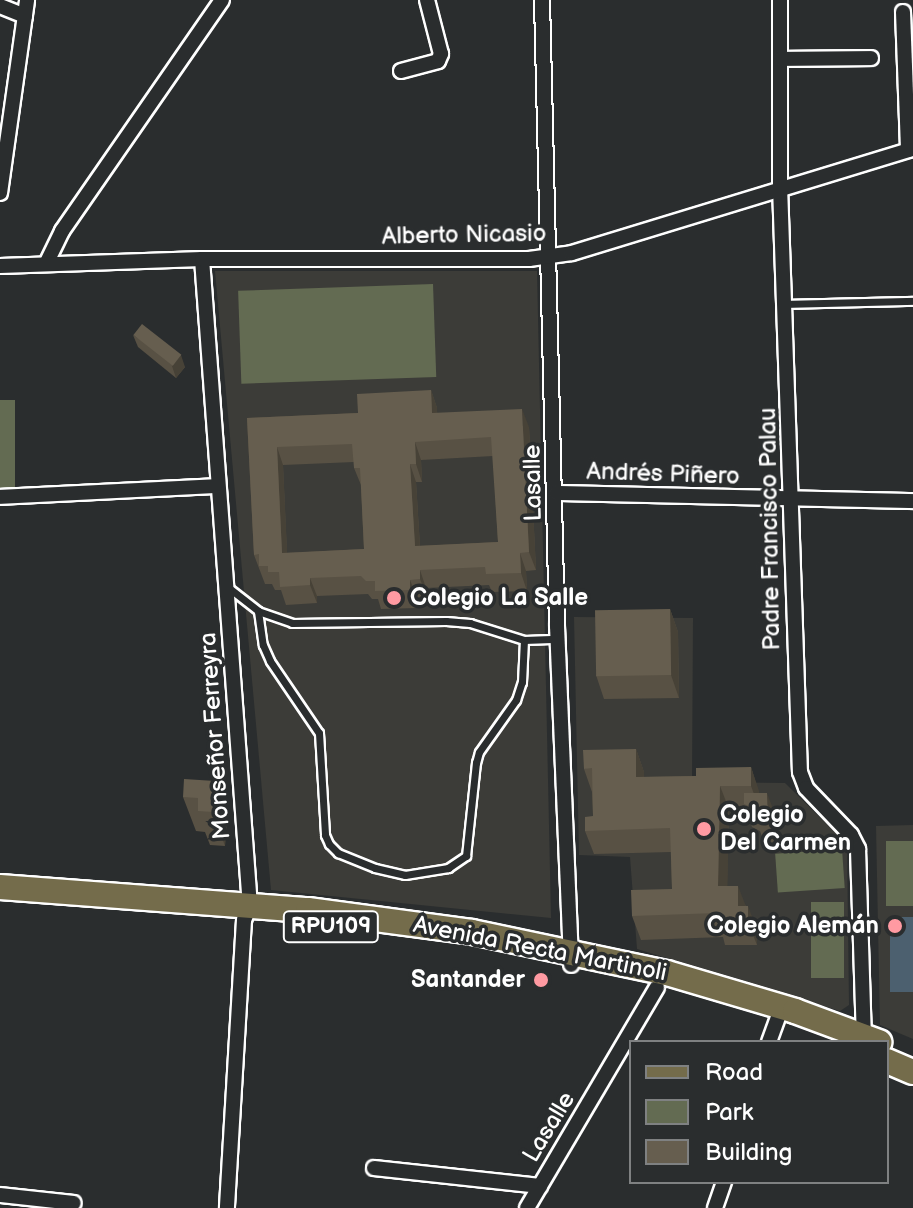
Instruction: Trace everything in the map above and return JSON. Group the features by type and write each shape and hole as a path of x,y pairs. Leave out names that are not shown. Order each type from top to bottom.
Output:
{"main road":[{"name":"Avenida Recta Martinoli","path":"0,887 247,913"},
{"name":"Avenida Recta Martinoli","path":"0,902 403,921 572,958 667,973 776,1023 871,1040"},
{"name":"Avenida Recta Martinoli","path":"572,958 830,1040"},
{"name":"Avenida Recta Martinoli","path":"889,1046 913,1056"},
{"path":"889,1062 913,1072"}],"street":[{"path":"0,193 27,0"},
{"path":"46,264 62,231 222,0"},
{"path":"401,71 438,61 441,54 427,0"},
{"name":"Lasalle","path":"542,0 558,639 565,860 572,958"},
{"name":"Padre Francisco Palau","path":"780,0 780,186 800,772 806,788 851,835 858,849 877,1040"},
{"path":"0,6 25,16"},
{"path":"903,12 910,150"},
{"path":"781,59 871,58"},
{"name":"Alberto Nicasio","path":"0,266 202,259 529,259 572,253 780,186 910,150"},
{"name":"Monseñor Ferreyra","path":"202,259 247,913 227,1208"},
{"path":"0,497 218,486"},
{"name":"Andrés Piñero","path":"556,493 913,501"},
{"name":"Lasalle","path":"527,1208 657,987"},
{"path":"374,1168 540,1186"},
{"path":"715,1208 723,1184"},
{"path":"0,1195 74,1203"}],"lane":[{"path":"786,304 913,301"},
{"path":"225,585 258,611 292,623 446,621 470,623 524,640 558,639"},
{"path":"258,611 263,645 270,661 319,733 325,835 329,844 338,853 405,875 448,868 466,856 476,763 479,752 516,700 522,682 524,640"}],"shaded area":[{"name":"Colegio La Salle","path":"215,271 537,271 551,918 271,890"},
{"name":"Colegio Del Carmen","path":"574,617 693,618 692,782 785,783 847,844 849,1005 840,1011 637,949 630,857 579,855"},
{"name":"Colegio Alemán","path":"913,825 913,1039 880,1025 876,826"}],"green space":[{"path":"433,284 436,377 241,384 238,291"},
{"path":"0,400 15,400 15,489 0,489"},
{"path":"886,841 913,841 913,906 886,906"},
{"path":"842,849 845,888 778,893 775,854"},
{"path":"811,902 844,902 844,978 811,978"}],"water":[{"path":"890,917 913,917 913,992 890,992"}],"building":[{"path":"142,324 181,355 173,366 133,335"},
{"name":"Colegio La Salle","path":"431,390 432,413 522,409 529,552 520,553 521,573 486,574 485,567 420,570 420,579 410,580 410,590 375,591 375,581 366,581 361,576 310,578 310,585 280,587 279,572 268,572 268,566 259,566 259,554 254,555 247,418 358,413 357,394","holes":["491,437 498,542 415,546 410,464 416,464 415,442","352,444 354,468 360,468 364,549 282,553 277,447"]},
{"path":"670,609 671,675 596,676 595,610"},
{"path":"636,749 636,777 696,776 696,768 751,767 751,786 720,786 718,886 738,886 738,906 748,906 748,922 717,921 717,913 632,916 631,890 672,889 670,828 585,831 585,817 593,816 592,768 584,769 583,750"},
{"path":"184,779 215,781 213,812 198,811 198,798 183,797"},
{"path":"744,793 767,793 768,819 756,819 756,809 744,804"}],"place":[{"name":"Colegio La Salle","path":"394,598"},
{"name":"Colegio Del Carmen","path":"704,829"},
{"name":"Colegio Alemán","path":"895,926"},
{"name":"Santander","path":"541,980"}]}
